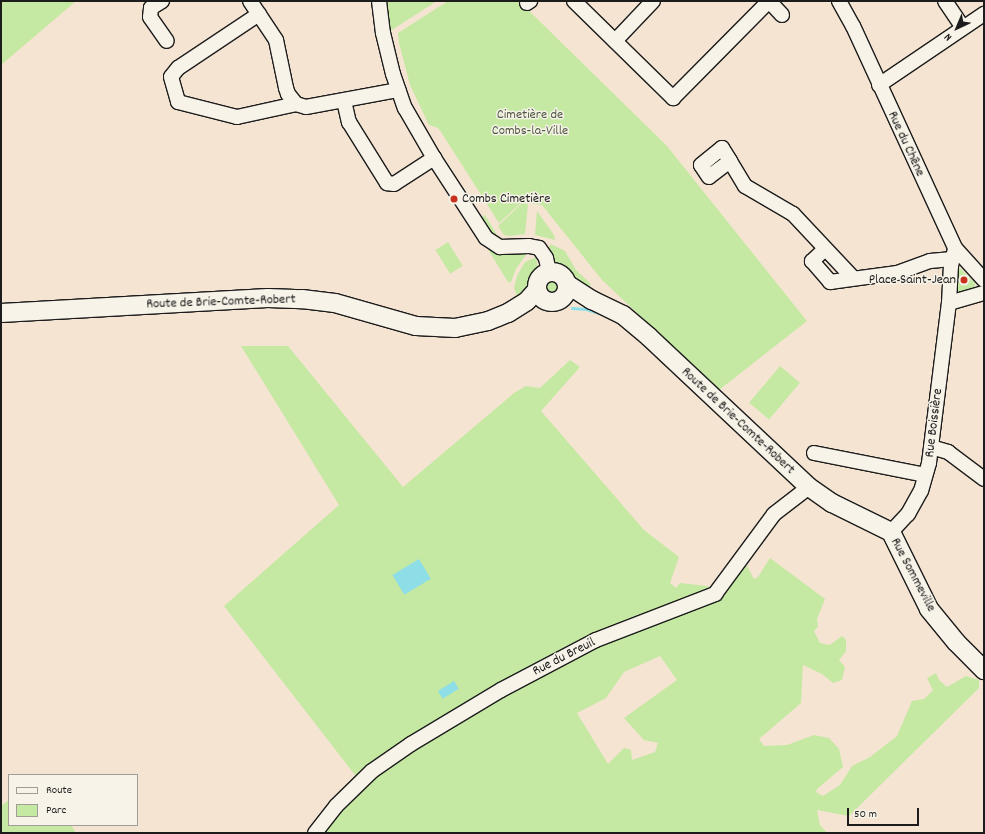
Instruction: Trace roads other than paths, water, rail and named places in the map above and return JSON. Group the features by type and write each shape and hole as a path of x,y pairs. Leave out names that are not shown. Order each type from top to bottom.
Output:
{"main road":[{"path":"549,272 560,274 560,295 542,300 537,290 540,278 549,272"},
{"name":"Route de Brie-Comte-Robert","path":"508,313 527,301 537,290"},
{"name":"Route de Brie-Comte-Robert","path":"1,313 268,298 295,298 335,303 416,326 455,328 488,321 560,295 592,300 623,315 649,337 809,487 832,503 891,532"},
{"name":"Rue Sommeville","path":"891,532 929,609 956,642 984,670"}],"street":[{"path":"162,1 151,8 150,17 167,41"},
{"path":"250,1 276,40 286,88 288,94 296,104"},
{"path":"379,1 383,33 398,90 413,123 434,158 486,238 500,246 529,246 539,248 546,258 549,272"},
{"path":"574,1 673,98 769,1 782,15"},
{"path":"615,41 653,1"},
{"name":"Rue du Chêne","path":"840,1 853,26 953,253 984,280"},
{"path":"945,1 963,28"},
{"path":"259,14 178,68 171,77 178,102 237,117 296,104 306,107 398,90"},
{"path":"879,85 984,14"},
{"path":"344,101 349,122 387,183 394,184 434,158"},
{"path":"730,161 745,186 793,214 853,278"},
{"path":"826,249 812,261 830,282 897,273 953,253"},
{"name":"Rue Boissière","path":"891,532 908,514 921,491 925,475 931,447 949,303 953,253"},
{"path":"949,303 984,293"},
{"path":"931,447 948,452 984,479"},
{"path":"814,453 925,475"},
{"name":"Rue du Breuil","path":"315,833 336,806 372,771 411,744 501,690 596,640 715,594 774,514 809,487"}],"water":[{"path":"419,559 431,579 404,595 392,575"},
{"path":"454,681 459,689 443,699 438,691"}],"waterway":[{"path":"572,308 586,309 602,314"}],"place":[{"name":"Combs Cimetière","path":"454,199"},
{"name":"Place Saint-Jean","path":"964,280"}],"park label":[{"name":"Cimetière de Combs-la-Ville","path":"530,124"}]}
